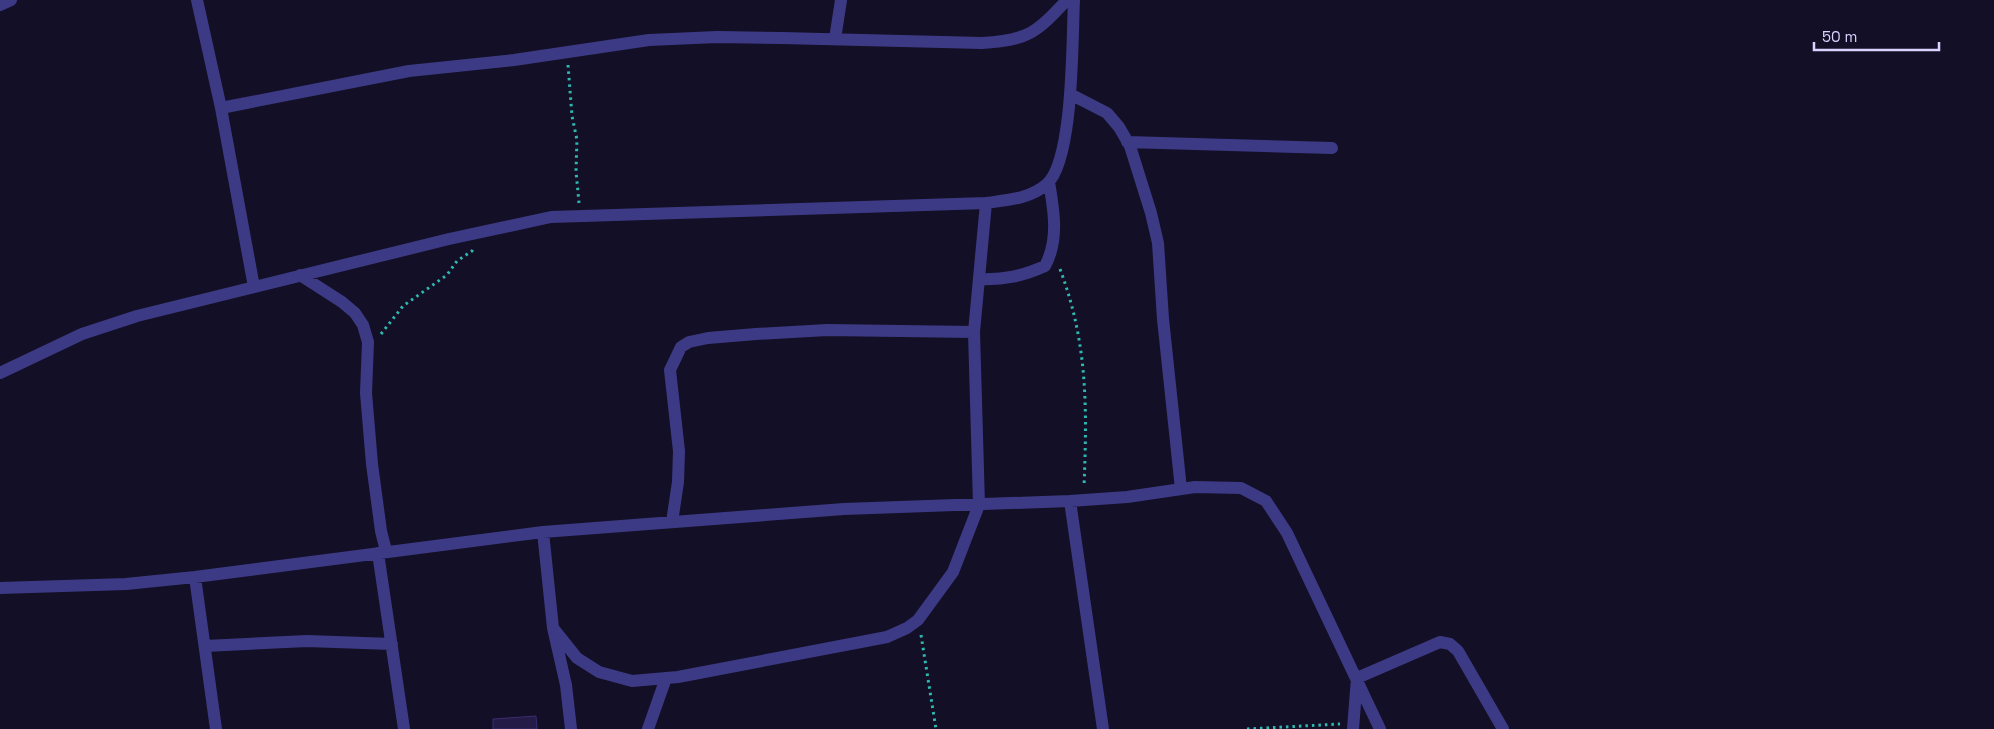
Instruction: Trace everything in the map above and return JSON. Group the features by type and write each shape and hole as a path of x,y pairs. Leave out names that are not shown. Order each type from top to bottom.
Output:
{"street":[{"path":"0,6 12,0"},
{"path":"197,0 221,108 254,286"},
{"path":"835,39 842,0"},
{"path":"221,108 409,71 568,52 649,40 717,37 982,43 1013,41 1034,33 1067,0"},
{"path":"0,373 82,334 137,316 300,275 551,217 986,203 1036,193 1049,182 1061,156 1070,94 1074,0"},
{"path":"1070,94 1107,113 1128,142 1151,213 1158,243 1163,319 1181,489"},
{"path":"1128,142 1332,148"},
{"path":"979,279 1000,280 1032,272 1045,266 1053,251 1054,209 1049,182"},
{"path":"554,628 577,658 599,672 632,681 666,678 887,637 907,628 918,620 953,572 979,505 974,332 986,203"},
{"path":"300,275 355,313 363,325 368,342 366,393 372,464 381,531 392,644 404,729"},
{"path":"672,522 678,482 679,451 670,370 676,354 689,342 756,334 827,330 974,332"},
{"path":"0,588 126,584 194,577 542,532 844,509 1070,501 1128,497 1194,487 1241,488 1266,501 1287,533 1380,729"},
{"path":"1070,501 1103,729"},
{"path":"542,532 554,628 566,684 572,729"},
{"path":"194,577 216,729"},
{"path":"205,646 307,641 392,644"},
{"path":"1356,678 1440,642 1450,644 1458,651 1503,729"},
{"path":"648,729 666,678"},
{"path":"1353,726 1356,678"}],"path":[{"path":"568,52 572,116 577,140 576,171 580,215"},
{"path":"367,354 403,306 447,276 457,261 472,251 477,233"},
{"path":"1053,251 1072,299 1082,344 1087,416 1084,500"},
{"path":"918,620 936,729"},
{"path":"1248,729 1353,726"}],"building":[{"path":"536,716 537,729 493,729 493,719"}]}
